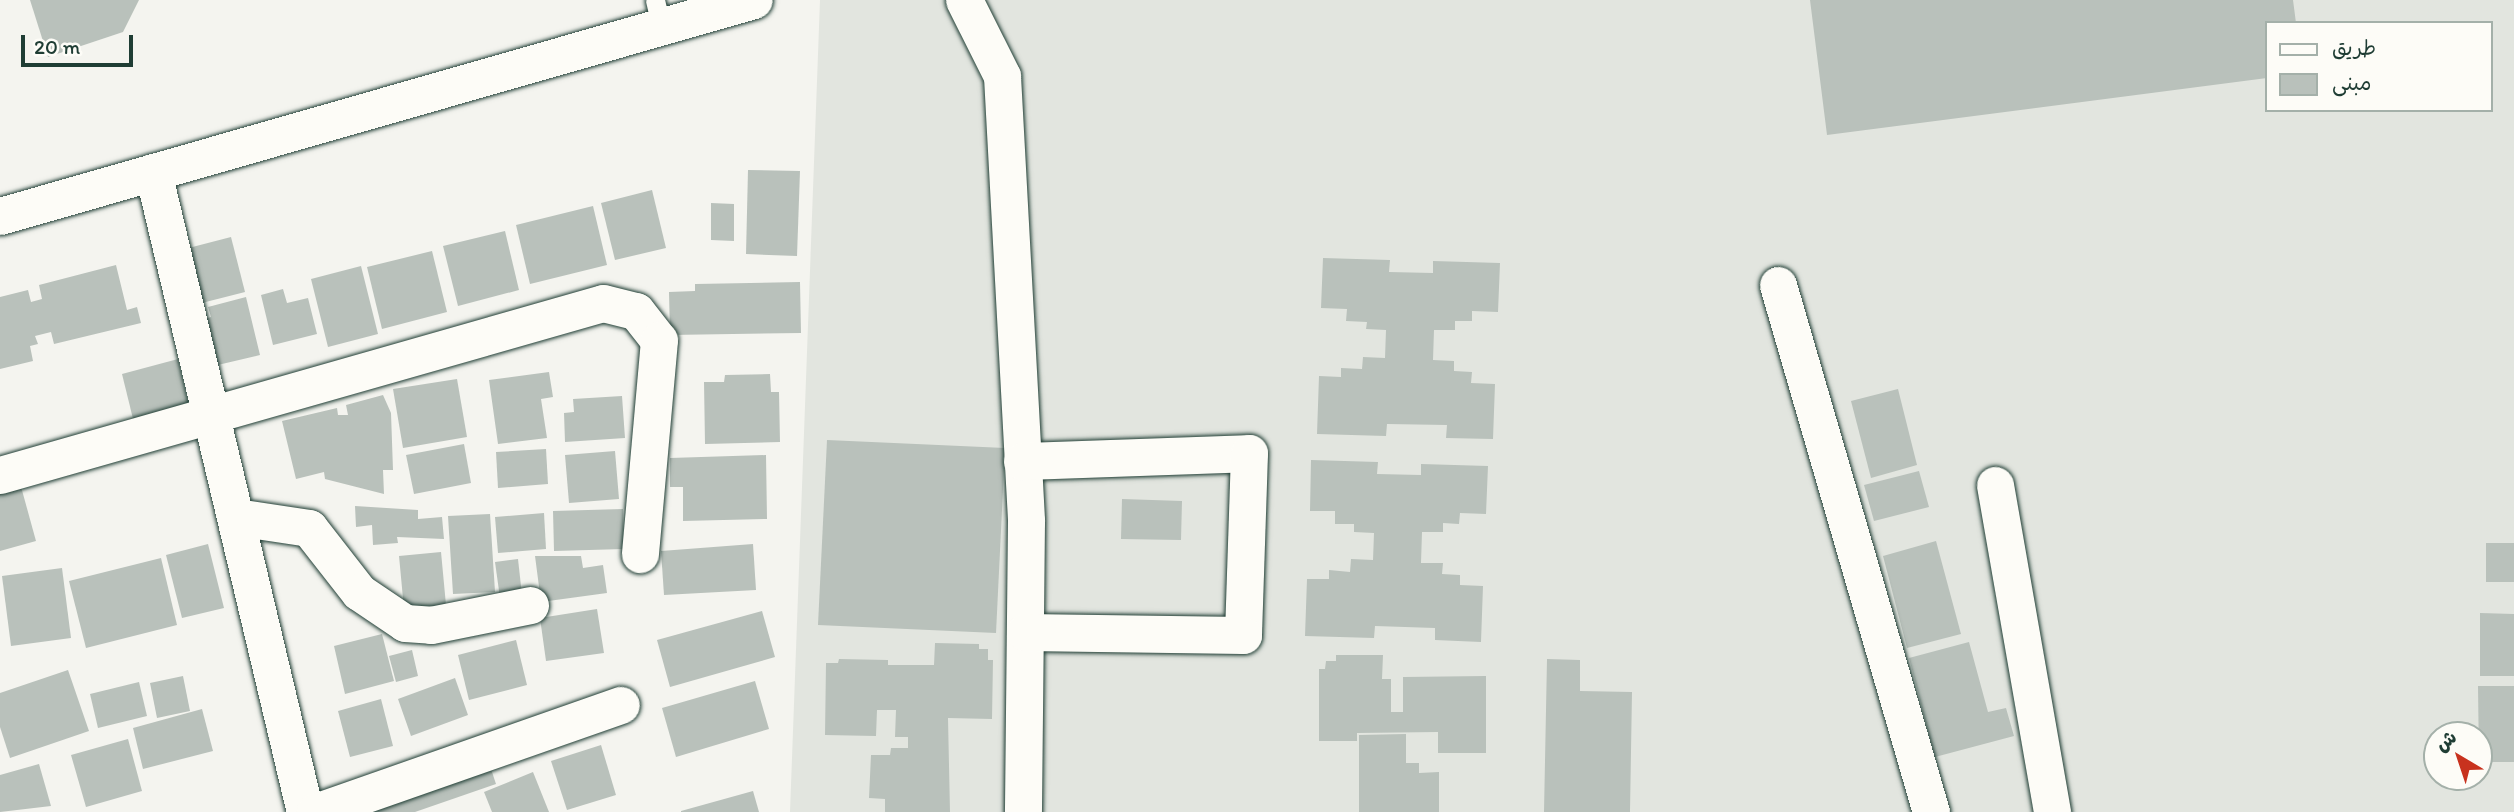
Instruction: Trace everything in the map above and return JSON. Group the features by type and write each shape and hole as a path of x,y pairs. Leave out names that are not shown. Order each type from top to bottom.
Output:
{"street":[{"path":"0,216 153,173 658,13 754,0"},
{"path":"964,0 1002,76 1023,461 1023,812"},
{"path":"153,173 306,812"},
{"path":"1778,285 1931,812"},
{"path":"0,475 603,303 636,311 659,340 640,554"},
{"path":"1023,461 1249,453 1243,635 1025,632"},
{"path":"1995,485 2052,812"},
{"path":"236,517 309,528 359,592 405,623 430,625 530,605"},
{"path":"315,812 621,705"}],"shaded area":[{"path":"820,0 2514,0 2514,812 790,812"}],"building":[{"path":"30,0 139,0 123,32 48,57"},
{"path":"1810,0 2293,0 2296,21 2266,21 2266,78 1827,135"},
{"path":"748,170 800,171 797,256 746,254"},
{"path":"652,190 666,248 615,260 601,203"},
{"path":"711,203 734,204 734,241 711,240"},
{"path":"593,206 607,265 530,284 516,225"},
{"path":"505,231 519,290 458,306 443,246"},
{"path":"231,237 245,292 190,306 177,251"},
{"path":"432,251 447,312 382,329 367,267"},
{"path":"1323,258 1390,260 1389,272 1433,273 1433,261 1500,263 1498,312 1472,311 1472,321 1455,321 1455,330 1434,330 1433,360 1454,361 1454,371 1472,372 1471,383 1495,384 1493,439 1446,438 1447,425 1387,424 1386,436 1317,434 1319,376 1341,377 1341,368 1362,369 1363,357 1385,358 1386,330 1366,329 1367,322 1346,321 1347,309 1321,308"},
{"path":"116,265 127,310 137,307 141,323 54,344 51,332 35,336 38,344 30,346 33,361 0,369 0,297 28,290 31,302 42,299 39,285"},
{"path":"361,266 378,334 328,347 311,279"},
{"path":"800,282 801,333 670,335 669,292 695,291 695,284"},
{"path":"283,289 287,303 308,298 317,334 273,345 261,295"},
{"path":"246,297 260,355 205,368 193,322 211,317 208,307"},
{"path":"178,359 191,413 135,427 122,374"},
{"path":"549,372 553,397 541,399 547,438 498,444 489,380"},
{"path":"770,374 771,392 779,392 780,442 705,444 704,382 724,382 725,375"},
{"path":"457,379 467,437 403,448 393,389"},
{"path":"1898,389 1917,465 1871,478 1851,401"},
{"path":"383,395 391,413 393,470 383,470 384,494 325,479 324,472 296,479 282,421 337,408 338,415 348,415 346,405"},
{"path":"622,396 625,438 565,442 564,413 574,412 573,399"},
{"path":"827,440 1005,448 996,633 818,625"},
{"path":"464,444 471,483 414,494 406,455"},
{"path":"546,449 548,484 498,488 496,452"},
{"path":"615,451 619,499 569,503 565,455"},
{"path":"766,455 767,519 683,521 683,487 670,487 670,458"},
{"path":"1311,460 1378,462 1377,474 1421,475 1421,464 1488,466 1486,514 1460,513 1459,524 1443,523 1443,532 1422,532 1421,563 1443,563 1442,574 1460,575 1460,585 1483,586 1481,642 1435,640 1435,628 1375,626 1374,638 1305,636 1307,579 1329,579 1329,570 1350,572 1351,559 1373,560 1374,533 1354,532 1354,524 1335,524 1335,511 1310,511"},
{"path":"1919,471 1929,507 1874,521 1864,485"},
{"path":"20,483 36,541 0,551 0,489"},
{"path":"1122,499 1182,501 1181,540 1121,539"},
{"path":"355,506 418,510 418,519 442,517 444,539 397,537 398,543 373,545 372,525 356,527"},
{"path":"623,509 624,549 554,551 553,511"},
{"path":"544,513 546,549 498,553 495,517"},
{"path":"490,514 495,592 453,594 448,516"},
{"path":"1936,541 1961,634 1907,648 1883,556"},
{"path":"2486,543 2514,543 2514,582 2486,582"},
{"path":"208,544 224,608 182,618 166,555"},
{"path":"753,544 756,590 664,595 661,551"},
{"path":"441,552 446,605 404,609 399,556"},
{"path":"535,556 581,556 583,568 603,565 607,593 541,602"},
{"path":"161,558 177,625 86,648 69,581"},
{"path":"518,559 522,595 500,598 495,562"},
{"path":"62,568 71,638 11,646 2,576"},
{"path":"597,609 604,653 546,661 540,618"},
{"path":"762,611 775,657 670,687 657,640"},
{"path":"2480,613 2514,614 2514,676 2480,676"},
{"path":"382,634 394,681 345,694 334,646"},
{"path":"516,640 527,685 469,700 458,655"},
{"path":"1969,642 1988,712 2006,708 2014,736 1935,757 1909,658"},
{"path":"935,643 979,644 979,649 988,649 988,660 993,660 992,719 948,718 950,812 885,812 885,799 869,798 871,755 890,755 891,748 908,748 908,737 895,737 896,710 877,710 876,736 825,735 826,663 838,663 839,659 888,660 888,665 934,665"},
{"path":"412,650 418,676 396,682 389,656"},
{"path":"1336,655 1383,655 1382,679 1391,679 1391,712 1403,712 1403,677 1486,676 1486,753 1438,753 1438,732 1357,733 1357,741 1319,741 1319,669 1325,669 1326,661 1336,661"},
{"path":"1547,659 1580,660 1580,691 1632,692 1630,812 1544,812"},
{"path":"68,670 89,731 10,758 0,727 0,693"},
{"path":"183,676 190,711 157,718 150,683"},
{"path":"455,678 468,715 411,736 398,699"},
{"path":"755,681 769,729 676,757 662,708"},
{"path":"139,682 147,716 98,728 90,694"},
{"path":"2478,686 2514,686 2514,762 2493,762 2493,721 2478,721"},
{"path":"381,699 393,746 350,757 338,711"},
{"path":"202,709 213,751 143,769 133,728"},
{"path":"1406,734 1406,763 1419,763 1419,773 1439,772 1439,812 1359,812 1359,735"},
{"path":"128,739 142,791 86,807 71,755"},
{"path":"601,745 616,795 567,810 551,761"},
{"path":"489,763 496,784 415,812 351,812"},
{"path":"39,764 51,806 0,812 0,775"},
{"path":"533,772 549,812 492,812 484,792"},
{"path":"753,791 759,812 681,812 681,811"}]}
